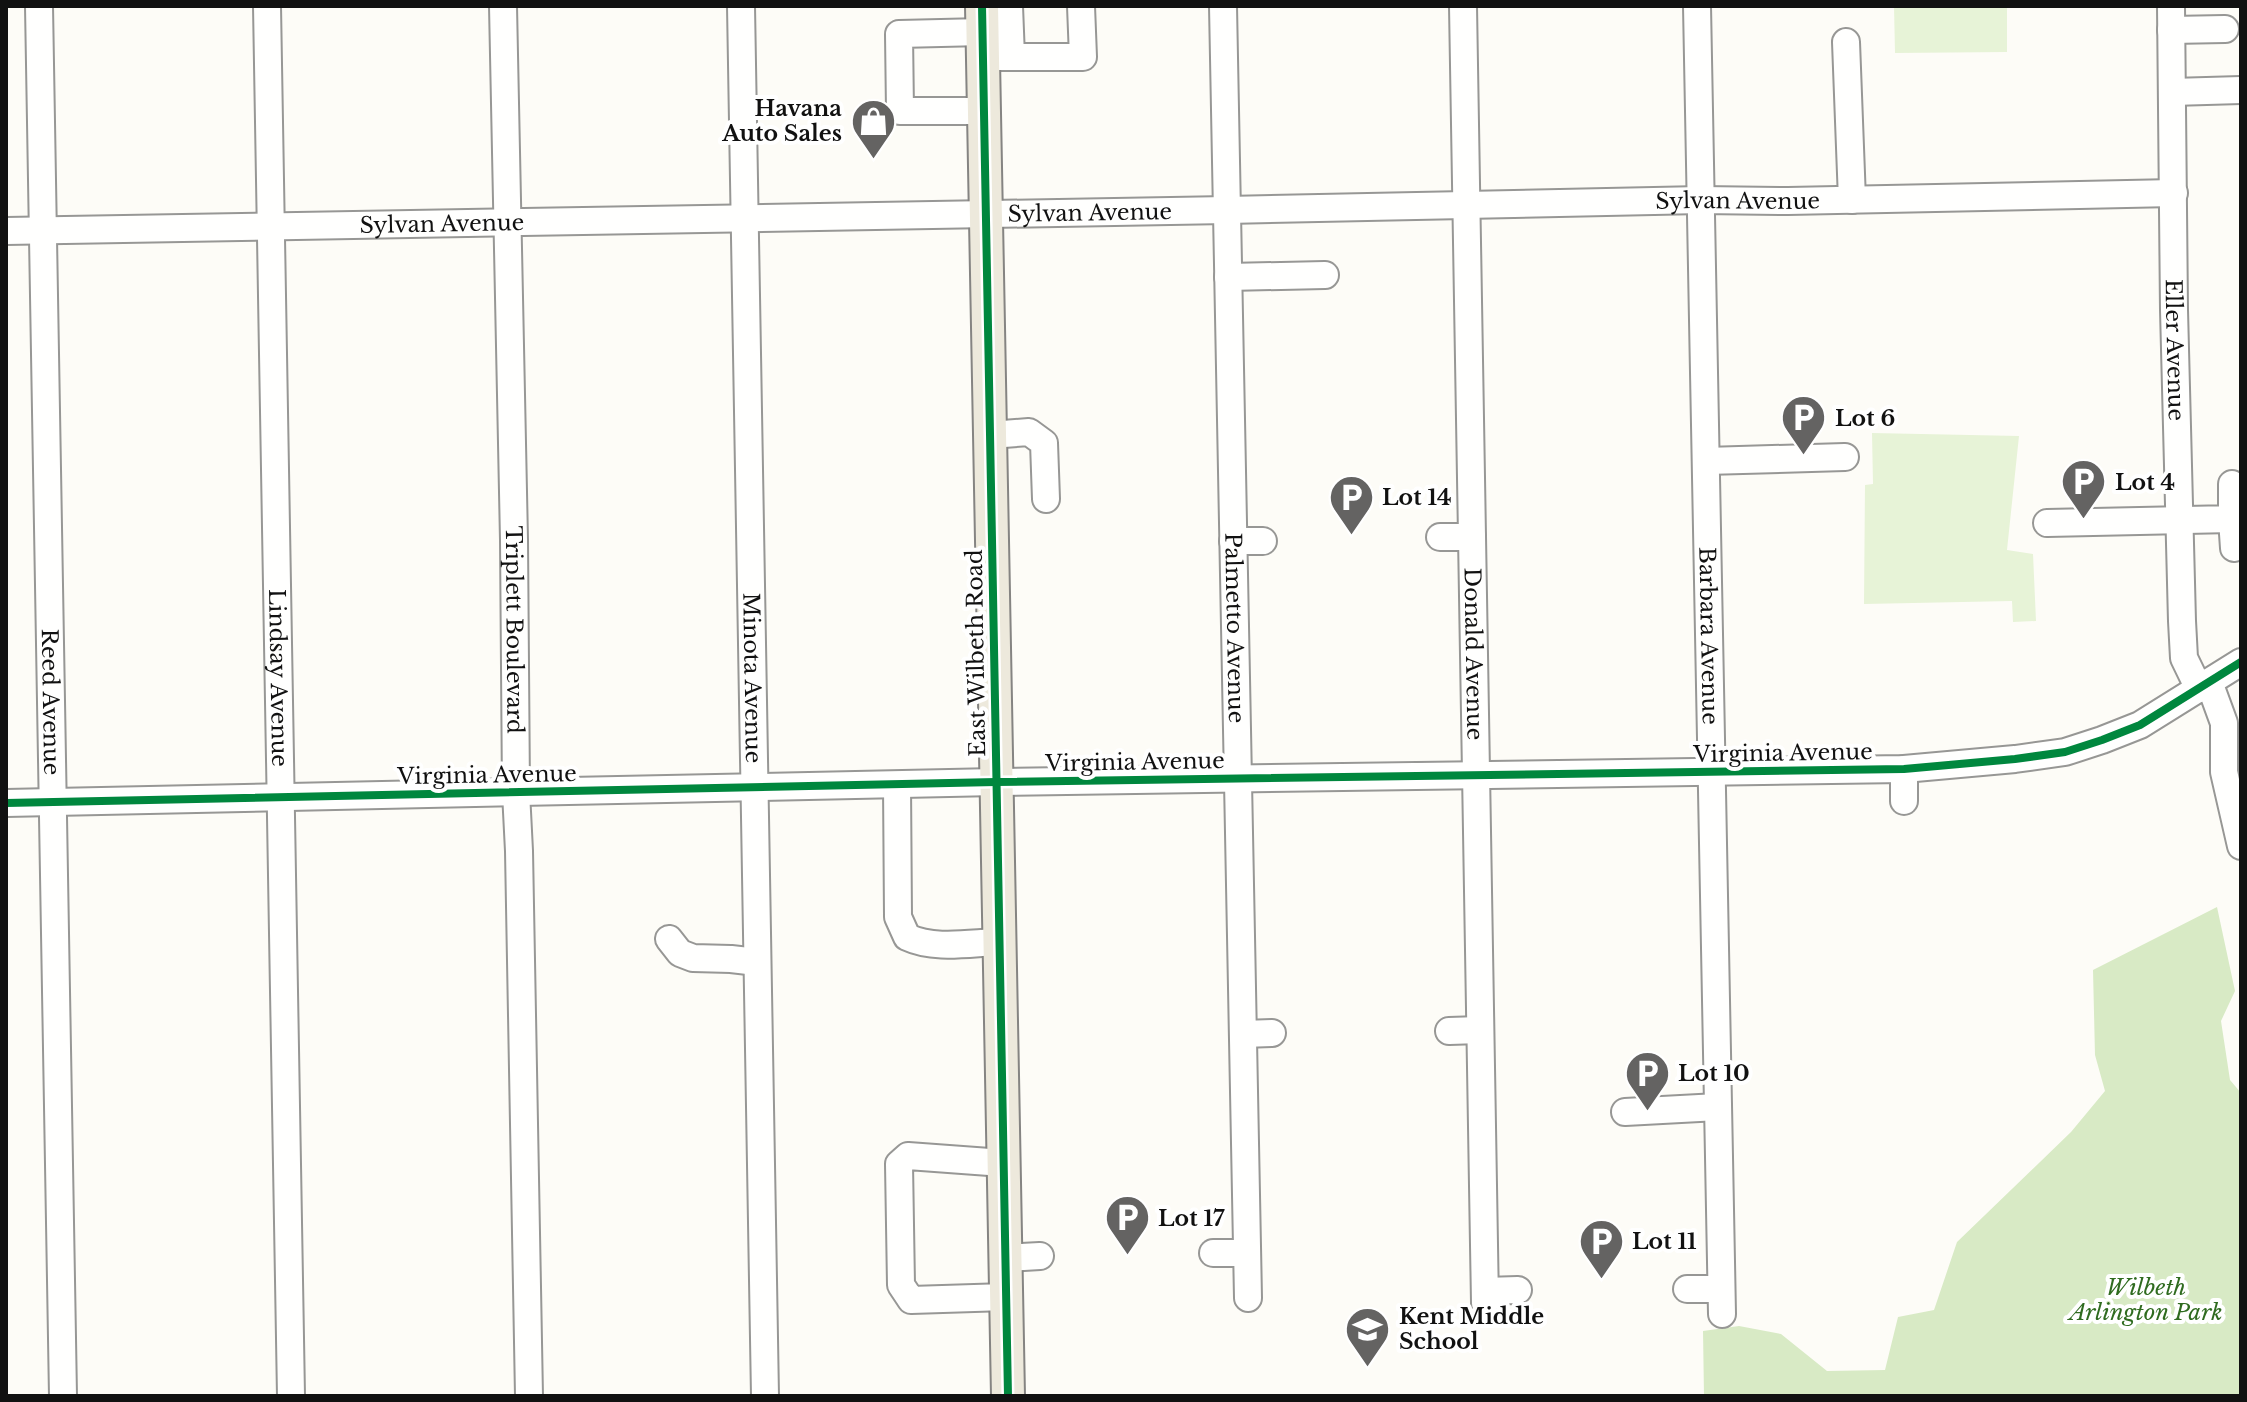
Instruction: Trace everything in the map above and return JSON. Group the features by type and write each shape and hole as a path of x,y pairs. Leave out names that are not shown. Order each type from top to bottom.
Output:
{"main road":[{"name":"East Wilbeth Road","path":"990,38 984,111 1008,1396"}],"street":[{"name":"Reed Avenue","path":"39,6 63,1396"},
{"name":"Lindsay Avenue","path":"267,6 291,1396"},
{"name":"Triplett Boulevard","path":"503,6 529,1396"},
{"name":"Minota Avenue","path":"741,6 765,1396"},
{"path":"990,38 1009,6"},
{"path":"984,111 900,111 899,34 990,38 1083,57 1081,6"},
{"name":"Palmetto Avenue","path":"1223,6 1248,1298"},
{"name":"Donald Avenue","path":"1463,6 1485,1297 1518,1290"},
{"name":"Barbara Avenue","path":"1687,1289 1722,1301 1697,6"},
{"path":"2171,18 2225,29"},
{"name":"Eller Avenue","path":"2171,18 2174,310 2184,658 2204,685 2224,723 2224,772 2241,846"},
{"path":"1846,42 1852,200"},
{"path":"2172,92 2241,90"},
{"name":"Sylvan Avenue","path":"6,231 2174,193"},
{"path":"1228,277 1325,275"},
{"path":"990,435 1029,432 1044,443 1046,499"},
{"path":"1706,461 1845,457"},
{"path":"2232,484 2234,548"},
{"path":"2047,523 2232,519"},
{"path":"1440,537 1472,537"},
{"path":"1233,541 1263,541"},
{"name":"Virginia Avenue","path":"6,803 996,782 1904,769 2065,752 2140,725 2241,662"},
{"path":"1904,769 1904,801"},
{"path":"897,785 898,917 907,937 935,945 999,942"},
{"path":"669,939 680,953 693,958 757,962"},
{"path":"1449,1031 1480,1030"},
{"path":"1243,1034 1272,1033"},
{"path":"1625,1112 1718,1107"},
{"path":"1003,1163 908,1156 899,1164 901,1285 911,1300 1006,1297"},
{"path":"1213,1253 1247,1253"},
{"path":"1005,1258 1040,1256"}],"green space":[{"path":"1894,6 2007,6 2007,52 1895,53"},
{"path":"1872,433 2019,436 2007,550 2033,554 2036,621 2013,622 2012,601 1864,604 1865,485 1873,484"},
{"name":"Wilbeth Arlington Park","path":"2217,907 2235,991 2221,1021 2230,1080 2241,1093 2241,1396 1704,1396 1703,1331 1739,1326 1781,1334 1827,1371 1885,1370 1898,1317 1934,1310 1957,1242 2071,1132 2105,1091 2095,1055 2093,970"}],"cycle path":[{"path":"982,6 1008,1396"},
{"path":"6,803 996,782 1904,769 2065,752 2140,725 2241,662"}],"place":[{"name":"Havana Auto Sales","path":"873,160"},
{"name":"Lot 6","path":"1804,457"},
{"name":"Lot 4","path":"2084,521"},
{"name":"Lot 14","path":"1351,536"},
{"name":"Lot 10","path":"1647,1112"},
{"name":"Lot 17","path":"1127,1257"},
{"name":"Lot 11","path":"1601,1280"},
{"name":"Kent Middle School","path":"1368,1368"}]}
